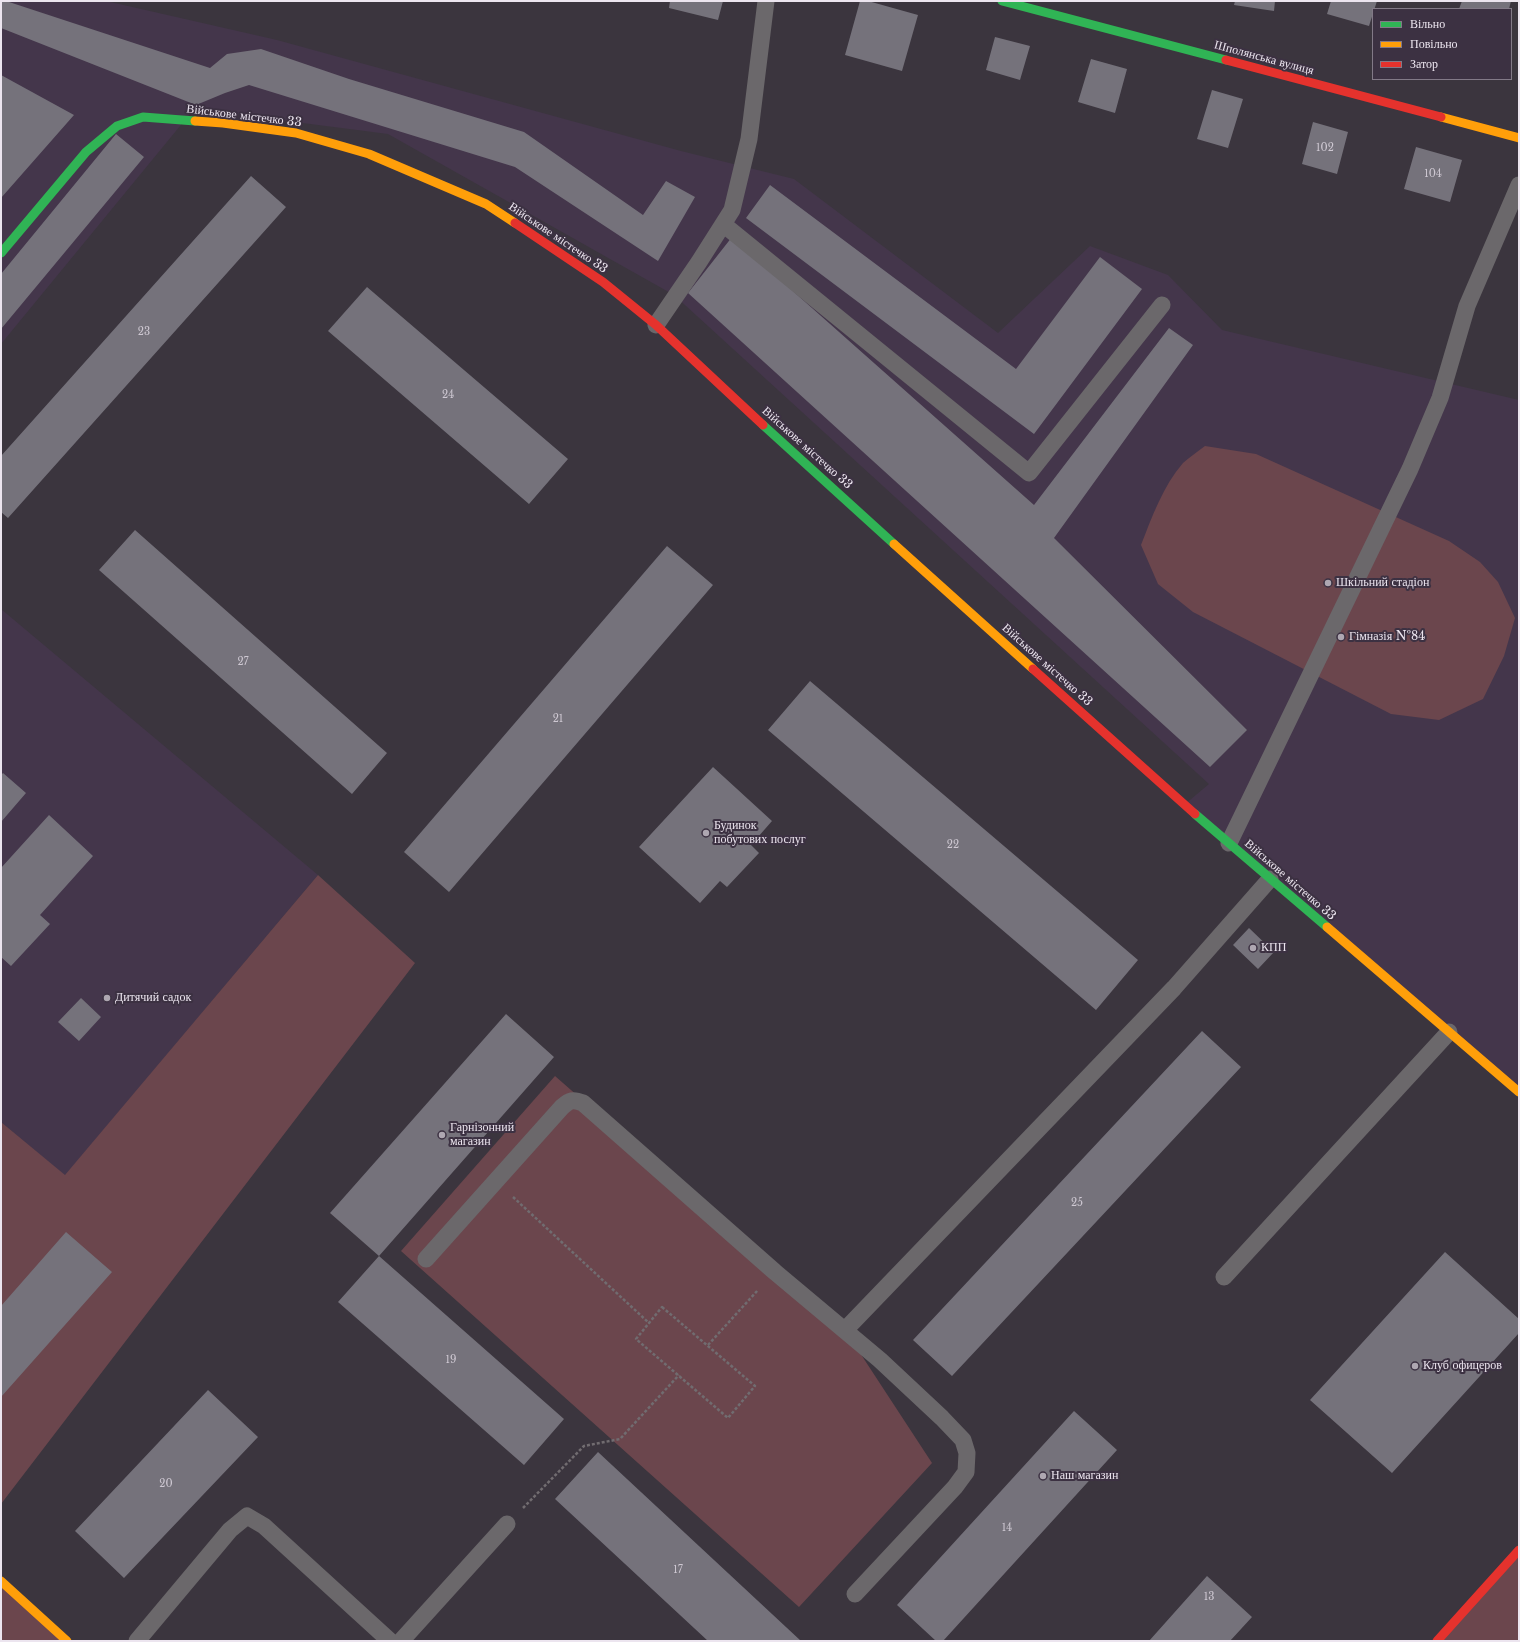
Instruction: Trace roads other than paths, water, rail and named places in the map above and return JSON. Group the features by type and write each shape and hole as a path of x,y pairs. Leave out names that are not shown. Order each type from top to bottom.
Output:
{"street":[{"name":"Шполянська вулиця","path":"1002,1 1519,138"},
{"name":"Військове містечко 33","path":"1,253 86,152 117,126 143,116 223,123 296,133 369,154 486,204 603,282 656,325 794,454 1184,805 1519,1092"},
{"path":"1438,1641 1519,1550"},
{"path":"1,1581 67,1641"}],"lane":[{"path":"656,325 732,210 749,139 766,1"},
{"path":"1229,843 1410,469 1440,398 1467,306 1519,184"},
{"path":"723,224 1029,473 1162,305"},
{"path":"845,1330 1174,988 1270,879"},
{"path":"1224,1277 1449,1032"},
{"path":"426,1258 562,1107 569,1101 575,1100 583,1103 775,1272 845,1330 942,1418 963,1440 967,1453 966,1472 955,1487 855,1594"},
{"path":"137,1641 230,1530 248,1516 264,1526 390,1641"},
{"path":"401,1641 507,1524"}],"place":[{"name":"Шкільний стадіон","path":"1328,583"},
{"name":"Гімназія №84","path":"1341,637"},
{"name":"Будинок побутових послуг","path":"706,833"},
{"name":"КПП","path":"1253,948"},
{"name":"Дитячий садок","path":"107,998"},
{"name":"Гарнізонний магазин","path":"442,1135"},
{"name":"Клуб офицеров","path":"1415,1366"},
{"name":"Наш магазин","path":"1043,1476"}]}
